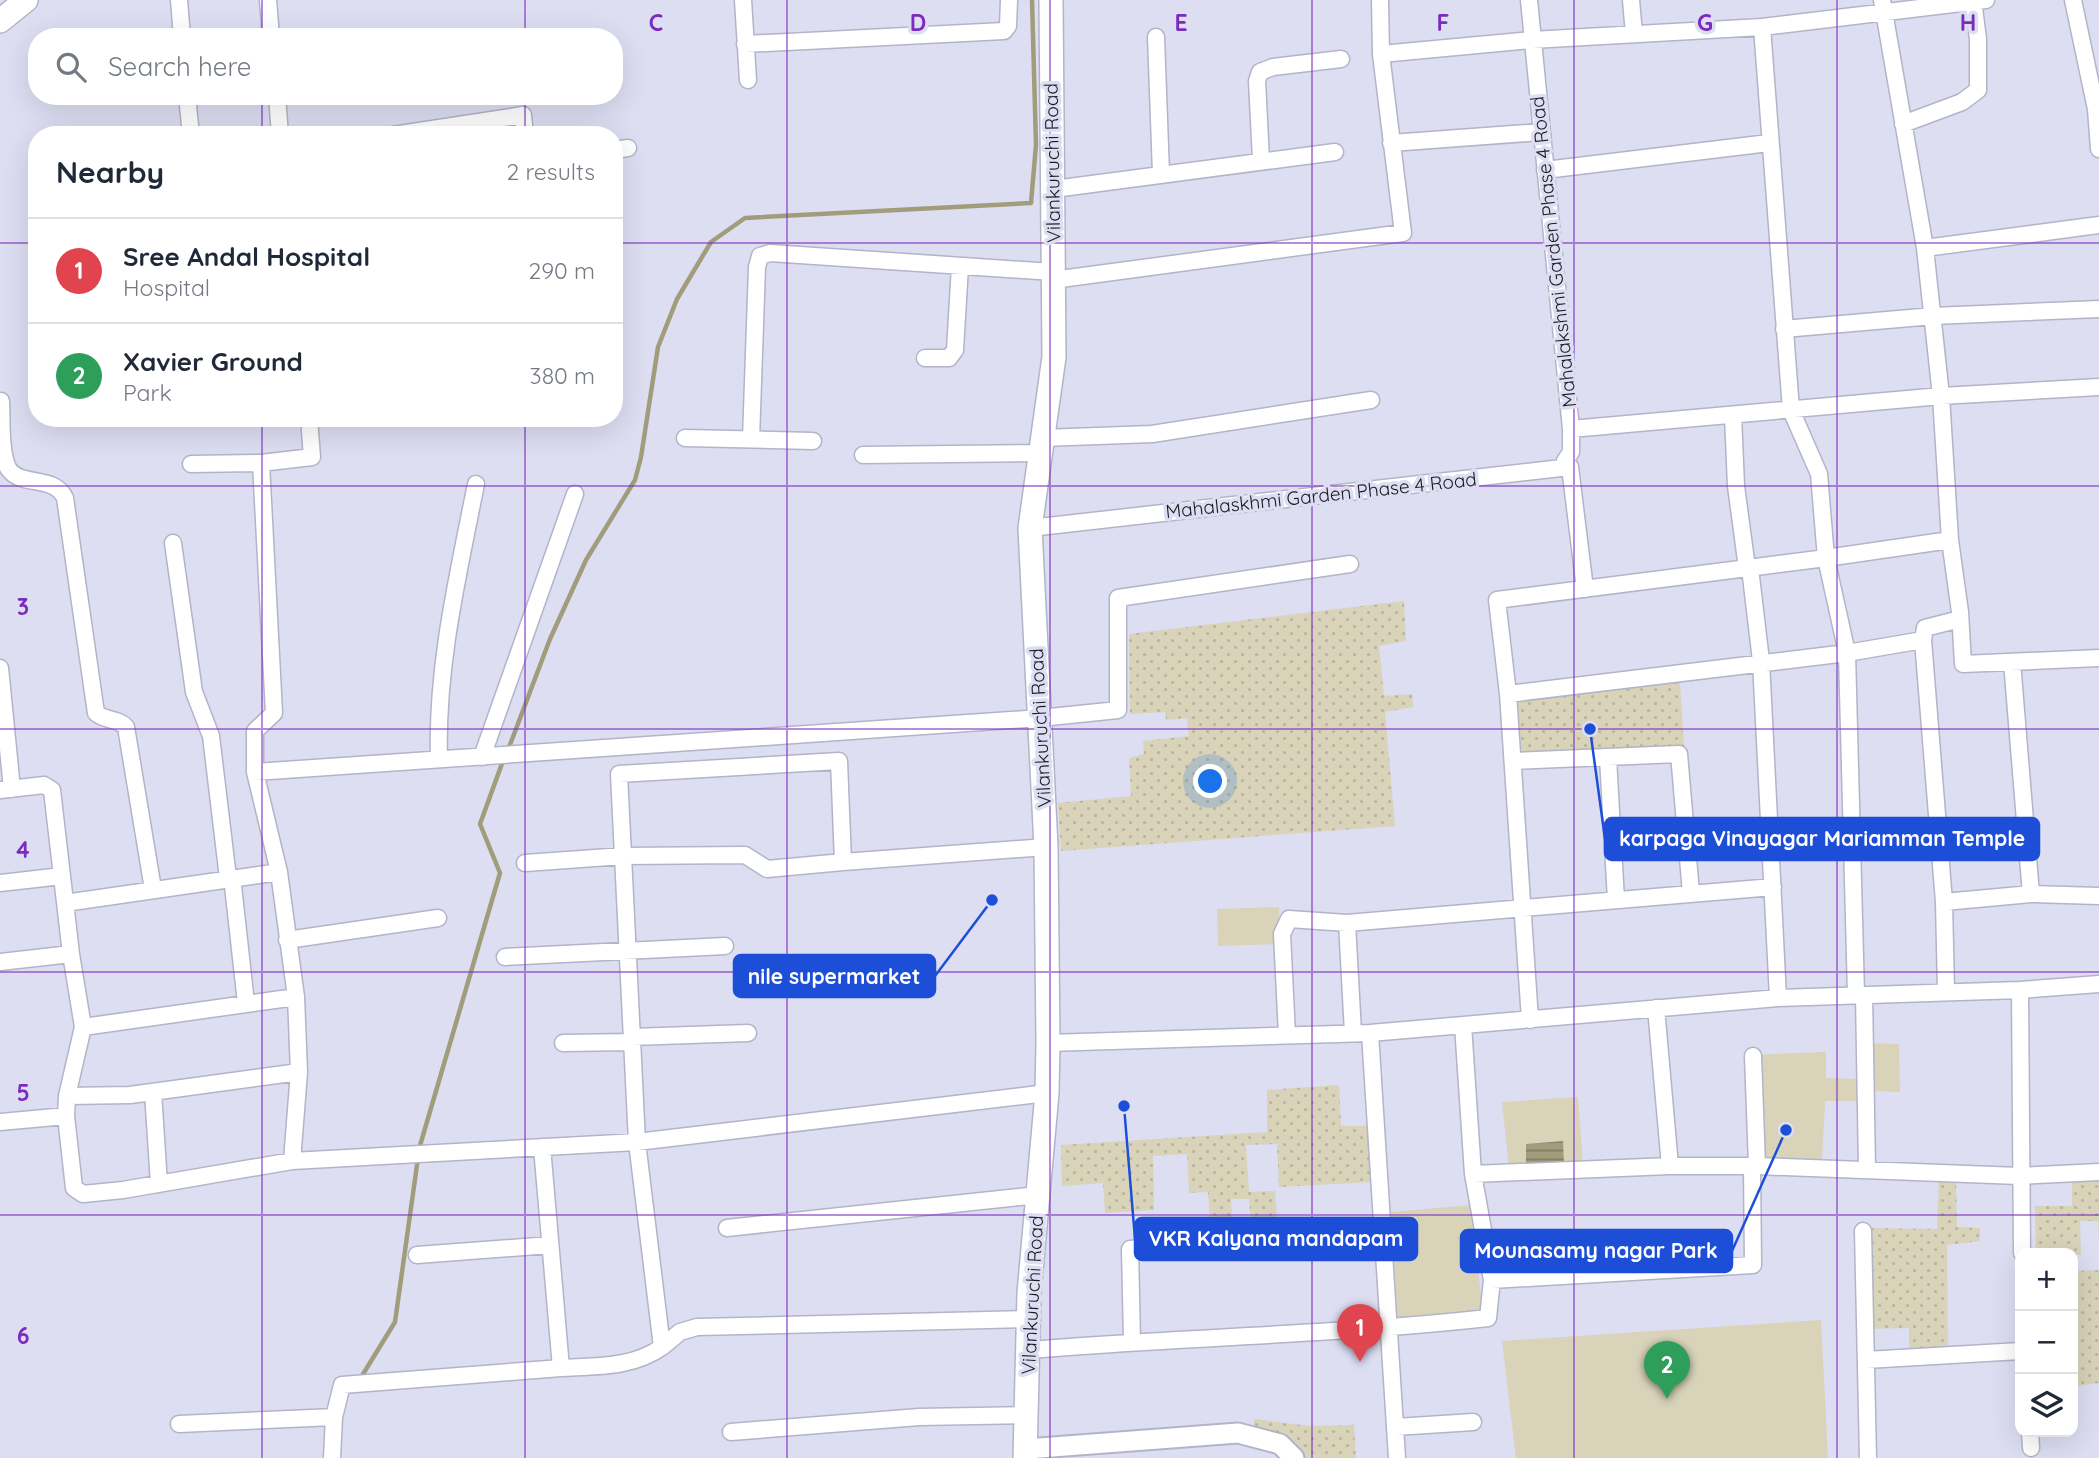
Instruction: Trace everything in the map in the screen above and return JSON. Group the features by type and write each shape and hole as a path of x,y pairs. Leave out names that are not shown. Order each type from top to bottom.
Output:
{"main road":[{"path":"0,21 26,0"},
{"name":"Vilankuruchi Road","path":"1026,1454 1029,1319 1047,1093 1048,1043 1046,848 1030,528 1054,358 1051,0"}],"street":[{"path":"179,0 181,28"},
{"path":"268,0 270,28"},
{"path":"743,0 748,80"},
{"path":"746,44 1004,31 1008,26 1009,0"},
{"path":"751,439 757,267 760,256 770,253 960,266 1053,276 1403,233 1381,54 1380,0"},
{"name":"Mahalakshmi Garden Phase 4 Road","path":"1529,0 1571,429 1941,396 2099,387"},
{"path":"1631,0 1634,34"},
{"path":"2073,0 2096,109 2099,149"},
{"path":"1381,54 1532,40 1762,27 1883,5 1978,1 1978,90 1962,102 1903,124"},
{"path":"1883,5 1925,248 1941,396 1950,540 1963,664 2099,658"},
{"path":"1762,27 1791,411 1819,474 1826,558 1847,653 1867,1170"},
{"path":"1156,37 1161,174"},
{"path":"1261,160 1257,81 1260,72 1273,66 1341,59"},
{"path":"188,105 190,126"},
{"path":"278,105 279,126"},
{"path":"452,126 523,115 524,126"},
{"path":"1391,143 1541,132"},
{"path":"1545,170 1769,143"},
{"path":"1054,190 1335,152"},
{"path":"1925,248 2099,225"},
{"path":"925,358 949,359 955,350 960,266"},
{"path":"1784,329 1933,316 2099,309"},
{"path":"863,455 1042,445 1152,434 1371,400"},
{"path":"1,401 4,457 9,471 56,486 65,498 96,713 102,719 122,723 126,727 153,889"},
{"path":"1732,415 1736,486 1761,661 1778,998"},
{"path":"191,464 261,463 312,457 310,427"},
{"path":"1571,429 1572,452 1565,461 1570,467 1585,589"},
{"path":"685,438 813,441"},
{"path":"261,463 274,713 255,731 255,772 279,872 296,997 299,1072 292,1161"},
{"name":"Mahalaskhmi Garden Phase 4 Road","path":"1030,528 1570,467"},
{"path":"439,760 438,716 442,678 476,484"},
{"path":"482,757 575,494"},
{"path":"1530,1020 1508,694 1497,600 1950,540"},
{"path":"173,543 194,692 211,737 246,1003"},
{"path":"255,772 1040,718 1118,710 1118,598 1350,564"},
{"path":"1946,992 1944,902 1923,640 1925,628 1960,619"},
{"path":"1508,694 1761,661 1847,653 1923,640"},
{"path":"2012,662 2031,894"},
{"path":"0,668 6,789 44,785 52,790 71,954 83,1027 66,1096 74,1188 83,1194 292,1161 637,1142 1047,1093"},
{"path":"1513,761 1679,754 1691,893"},
{"path":"1608,758 1616,900"},
{"path":"662,1347 637,1142 619,774 839,761 843,862"},
{"path":"525,863 623,856 745,855 767,869 1046,848"},
{"path":"65,903 279,872"},
{"path":"0,883 62,876"},
{"path":"1287,1035 1282,934 1289,919 1347,923 1773,887"},
{"path":"1944,902 2031,894 2099,897"},
{"path":"287,940 438,918"},
{"path":"1347,923 1353,1033"},
{"path":"505,957 725,946"},
{"path":"0,962 71,954"},
{"path":"1048,1043 1370,1033 1778,998 2020,990 2099,984"},
{"path":"2020,990 2019,1176 2022,1248"},
{"path":"83,1027 296,997"},
{"path":"1656,1008 1671,1166"},
{"path":"1029,1350 1132,1341 1391,1329 1488,1318 1492,1280 1473,1174 1463,1025"},
{"path":"563,1044 748,1033"},
{"path":"1370,1033 1391,1329 1397,1458"},
{"path":"1492,1280 1753,1265 1753,1056"},
{"path":"66,1096 153,1092 299,1072"},
{"path":"153,1092 159,1184"},
{"path":"0,1122 66,1116"},
{"path":"542,1147 561,1368"},
{"path":"1473,1174 1671,1166 1755,1166 2019,1176 2099,1171"},
{"path":"727,1228 1038,1195"},
{"path":"1132,1341 1130,1249 1383,1230"},
{"path":"1863,1231 1868,1458"},
{"path":"417,1255 550,1245"},
{"path":"332,1458 334,1417 342,1385 631,1362 648,1357 680,1332 698,1327 1029,1319"},
{"path":"1866,1360 2015,1351"},
{"path":"731,1432 919,1417 1027,1415"},
{"path":"179,1424 334,1417"},
{"path":"1396,1427 1473,1422"},
{"path":"1026,1454 1238,1433 1280,1444 1294,1458"}],"shaded area":[{"path":"1404,601 1406,641 1379,646 1384,696 1412,694 1413,707 1385,712 1395,826 1061,851 1058,803 1131,796 1129,758 1144,754 1143,741 1189,736 1187,718 1166,720 1165,712 1130,714 1129,634"},
{"path":"1680,682 1684,749 1522,756 1517,699"},
{"path":"1279,907 1281,944 1218,946 1217,909"},
{"path":"1860,1043 1899,1044 1900,1092 1872,1091 1871,1101 1825,1101 1822,1159 1748,1159 1749,1055 1826,1052 1826,1078 1860,1079"},
{"path":"1339,1085 1341,1126 1368,1126 1372,1182 1279,1187 1277,1144 1246,1145 1249,1192 1275,1191 1278,1231 1252,1232 1249,1199 1231,1199 1233,1234 1211,1235 1208,1192 1189,1193 1187,1154 1153,1156 1154,1210 1105,1213 1103,1183 1062,1186 1061,1145 1267,1132 1267,1090"},
{"path":"1578,1097 1583,1165 1509,1168 1502,1102"},
{"path":"1563,1141 1564,1164 1526,1165 1526,1144"},
{"path":"2099,1179 2099,1239 2098,1221 2080,1221 2081,1255 2078,1255 2078,1248 2036,1248 2035,1206 2072,1206 2072,1180"},
{"path":"1939,1180 1956,1180 1957,1227 1980,1228 1980,1241 1947,1245 1948,1354 1909,1354 1909,1328 1868,1329 1865,1228 1937,1229"},
{"path":"1471,1205 1483,1314 1398,1322 1391,1212"},
{"path":"2099,1270 2099,1383 2078,1386 2078,1311 2078,1271"},
{"path":"1821,1320 1828,1458 1516,1458 1502,1341"},
{"path":"1254,1419 1309,1426 1354,1425 1356,1458 1301,1458 1254,1431"}],"waterway":[{"path":"508,750 550,639 586,560 635,480 658,347 677,299 711,242 745,218 1031,203 1036,145 1032,0"},
{"path":"419,1149 500,873 480,824 504,758"},
{"path":"360,1379 395,1322 418,1158"}],"place":[{"name":"karpaga Vinayagar Mariamman Temple","path":"1590,729"},
{"name":"nile supermarket","path":"992,900"},
{"name":"VKR Kalyana mandapam","path":"1124,1106"},
{"name":"Mounasamy nagar Park","path":"1786,1130"},
{"name":"Sree Andal Hospital","path":"1360,1362"},
{"name":"Xavier Ground","path":"1667,1399"}]}
